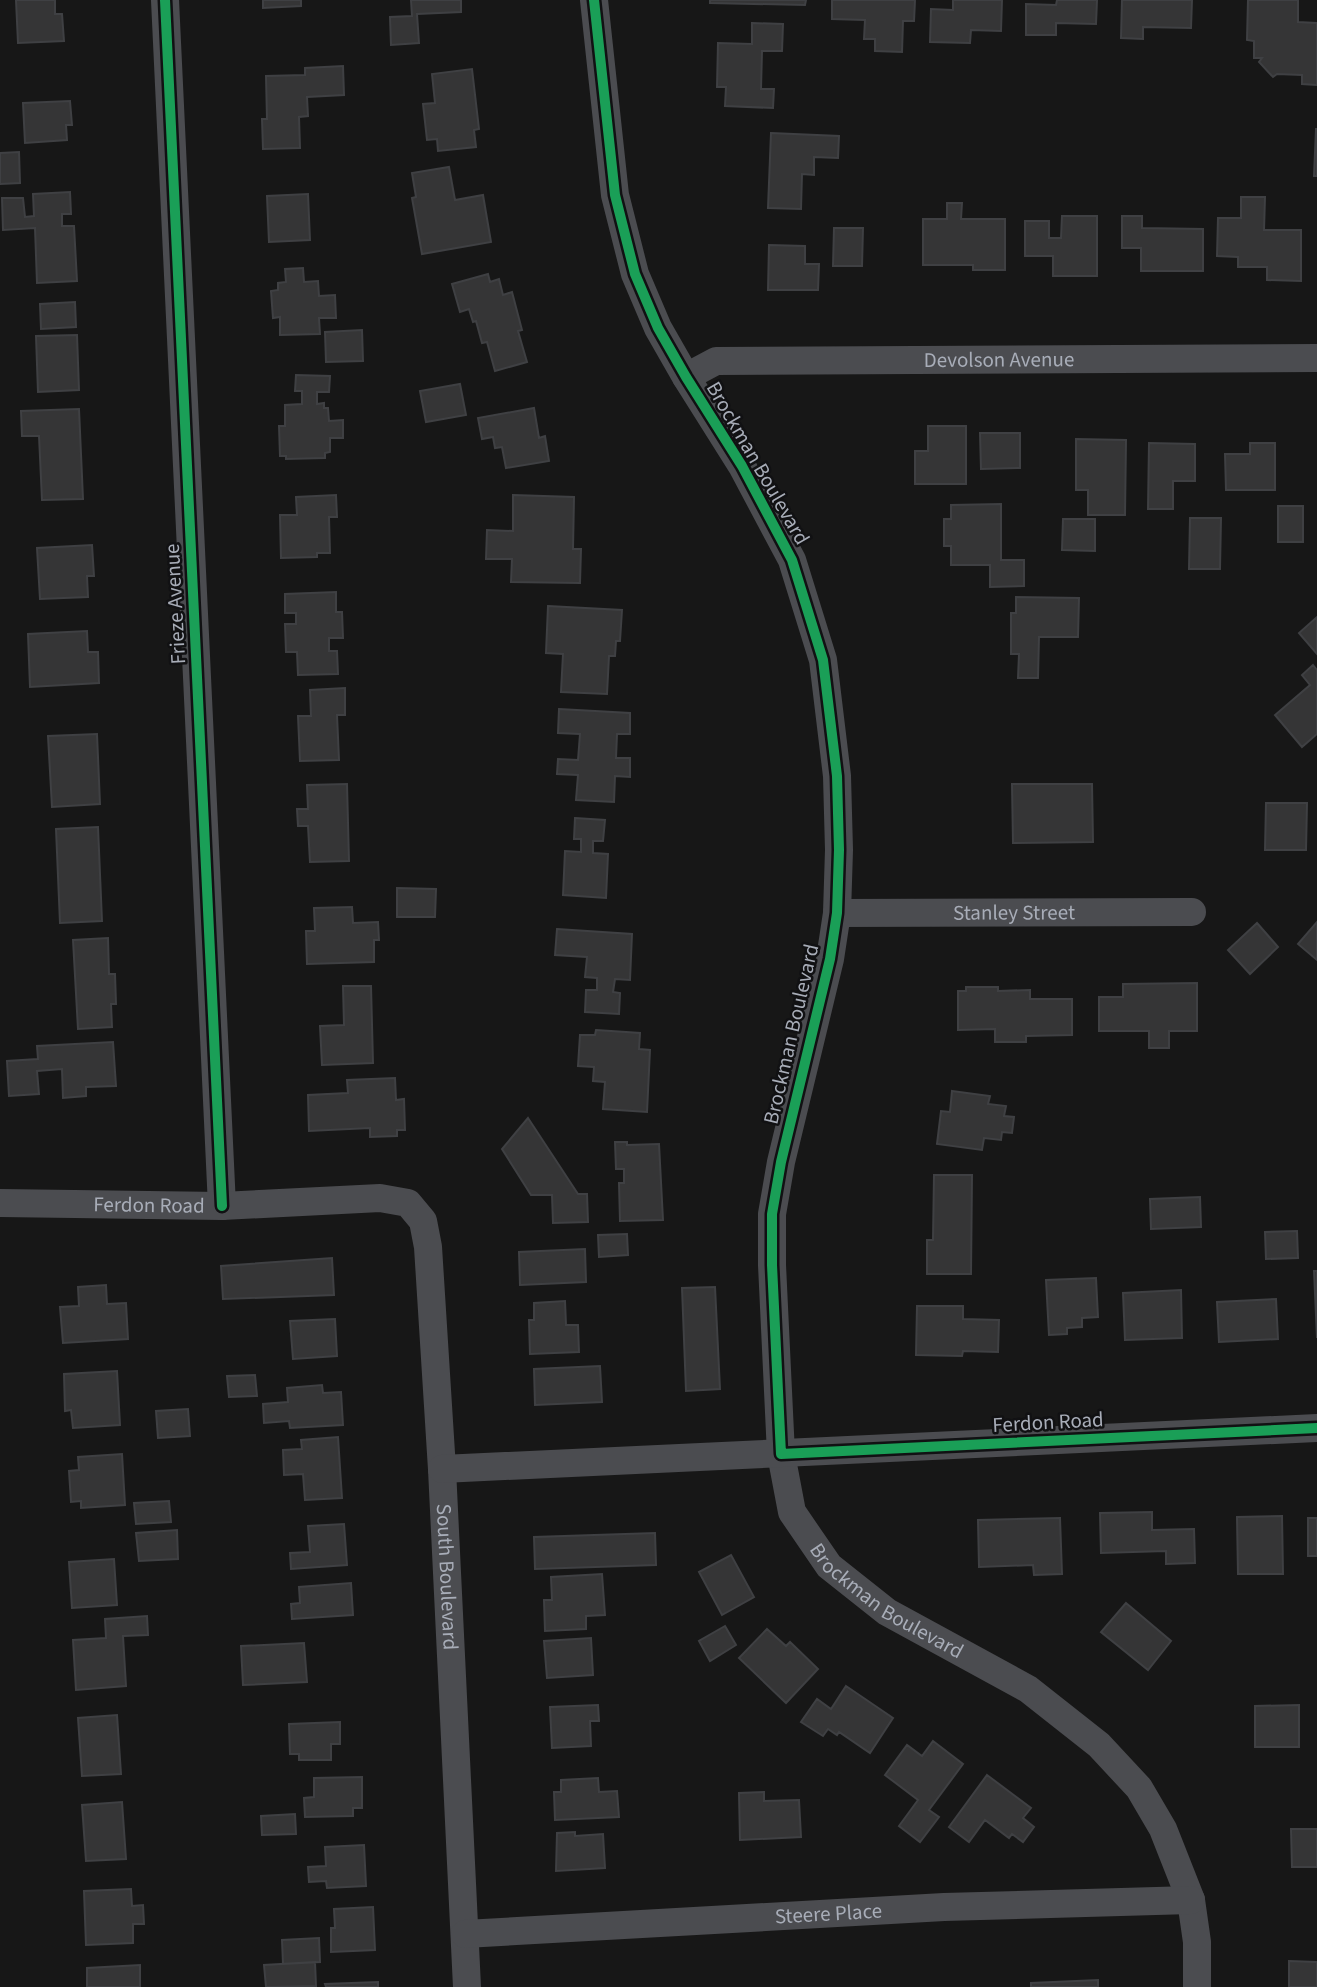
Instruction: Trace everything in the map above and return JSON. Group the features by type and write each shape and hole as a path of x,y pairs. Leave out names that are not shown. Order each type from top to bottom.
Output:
{"street":[{"name":"Frieze Avenue","path":"165,0 222,1206"},
{"name":"Brockman Boulevard","path":"595,0 615,195 635,274 659,328 686,377 742,466 792,560 823,660 837,776 837,913 830,959 781,1162 772,1214 781,1454 792,1513 830,1566 887,1612 1028,1689 1099,1745 1139,1788 1157,1819 1191,1900 1197,1942 1197,1987"},
{"name":"Devolson Avenue","path":"686,377 716,361 1317,358"},
{"name":"Stanley Street","path":"837,913 1192,912"},
{"name":"Ferdon Road","path":"0,1203 222,1206 380,1198"},
{"name":"South Boulevard","path":"380,1198 408,1203 423,1221 428,1247 442,1469 467,1987"},
{"name":"Ferdon Road","path":"442,1469 1317,1428"},
{"name":"Steere Place","path":"465,1934 944,1907 1191,1900"}],"building":[{"path":"16,0 55,0 55,14 62,14 64,41 18,43"},
{"path":"263,0 301,0 301,6 263,8"},
{"path":"411,0 461,0 461,12 417,14 419,43 391,45 390,17 412,16"},
{"path":"710,0 806,0 805,5 710,3"},
{"path":"832,0 915,0 914,21 903,21 902,52 875,51 875,39 864,39 865,20 832,19"},
{"path":"953,0 1002,0 1001,31 971,30 970,43 930,42 931,9 953,10"},
{"path":"1057,0 1097,0 1096,24 1056,23 1056,35 1026,35 1026,4 1056,5"},
{"path":"1122,0 1192,0 1191,28 1143,27 1143,39 1121,38"},
{"path":"1248,0 1298,0 1298,22 1317,23 1317,85 1302,84 1302,75 1277,74 1273,77 1259,62 1262,58 1254,58 1254,41 1247,40"},
{"path":"752,23 783,24 782,51 762,51 761,89 774,89 773,108 725,106 726,87 717,87 718,43 752,44"},
{"path":"343,66 344,95 307,97 308,116 299,117 300,148 263,149 262,119 267,119 266,76 305,75 305,68"},
{"path":"472,69 479,129 474,130 476,147 438,151 437,139 427,140 423,104 435,103 432,74"},
{"path":"70,101 72,125 66,125 67,140 25,143 23,103"},
{"path":"1316,129 1317,176 1314,176"},
{"path":"771,133 839,136 838,158 814,157 814,175 802,174 801,209 768,208"},
{"path":"19,152 20,183 0,184 0,153"},
{"path":"449,167 455,200 483,195 491,242 422,254 412,198 416,197 412,173"},
{"path":"70,192 71,214 62,214 62,226 74,226 77,281 37,283 35,228 3,230 2,198 23,198 25,217 34,216 33,194"},
{"path":"308,194 310,240 269,242 267,196"},
{"path":"1241,197 1265,197 1264,230 1301,230 1301,281 1267,280 1267,267 1238,267 1238,257 1217,256 1218,218 1241,218"},
{"path":"947,203 962,203 961,219 1005,219 1005,270 973,270 973,265 923,265 923,219 947,219"},
{"path":"1062,216 1097,216 1097,276 1053,276 1053,256 1025,256 1025,221 1049,221 1049,238 1061,238"},
{"path":"1122,216 1142,216 1142,228 1203,229 1203,271 1141,271 1141,248 1122,248"},
{"path":"834,228 863,228 862,266 833,266"},
{"path":"769,245 805,246 805,264 819,264 818,290 768,290"},
{"path":"303,268 304,282 318,281 319,296 335,295 336,318 319,318 320,334 280,335 280,317 273,318 271,291 278,290 278,283 286,282 285,269"},
{"path":"488,274 490,282 499,279 503,295 512,292 522,330 518,331 527,362 495,371 487,342 482,343 476,321 473,322 469,309 460,312 452,284"},
{"path":"75,302 76,327 41,329 40,304"},
{"path":"362,330 363,361 326,362 325,332"},
{"path":"77,335 79,390 38,392 36,336"},
{"path":"296,375 330,376 329,392 317,392 317,404 324,403 324,408 328,408 329,421 343,420 343,438 330,438 330,452 325,453 325,458 286,459 286,456 280,456 279,426 285,426 285,405 302,404 302,391 295,391"},
{"path":"460,384 466,415 426,422 420,391"},
{"path":"534,408 539,438 545,436 549,461 506,468 502,447 495,448 493,437 482,439 478,418"},
{"path":"79,409 83,499 42,500 39,436 22,436 21,411"},
{"path":"928,426 966,426 966,484 915,484 915,451 928,451"},
{"path":"980,433 1020,433 1020,468 981,469"},
{"path":"1076,439 1126,440 1125,515 1088,515 1088,490 1076,490"},
{"path":"1149,443 1195,444 1195,481 1173,481 1173,509 1148,509"},
{"path":"1250,443 1275,443 1275,490 1226,490 1225,454 1250,454"},
{"path":"336,495 337,517 329,517 330,553 317,553 317,557 281,558 280,515 297,515 296,497"},
{"path":"513,495 574,497 573,549 581,549 580,583 511,582 512,559 486,559 487,530 513,531"},
{"path":"1001,504 1001,560 1024,560 1024,586 990,587 990,565 951,565 951,546 944,546 944,519 951,519 951,505"},
{"path":"1278,506 1303,506 1303,542 1278,542"},
{"path":"1190,518 1221,518 1220,569 1189,569"},
{"path":"1063,519 1095,519 1095,551 1062,550"},
{"path":"92,545 94,576 87,576 88,597 40,599 37,548"},
{"path":"336,592 336,612 342,612 343,638 329,638 329,651 337,651 338,674 298,675 297,652 286,652 285,624 296,624 296,613 285,613 285,594"},
{"path":"1016,597 1079,598 1078,637 1039,637 1038,678 1018,678 1019,654 1011,654 1011,613 1016,613"},
{"path":"548,606 622,610 620,641 616,641 615,656 609,656 607,694 561,692 563,654 546,653"},
{"path":"1317,617 1317,654 1299,633"},
{"path":"87,631 88,652 98,652 99,683 30,687 28,634"},
{"path":"1313,665 1317,670 1317,734 1302,747 1275,715 1310,685 1302,675"},
{"path":"345,688 345,715 337,715 339,760 300,761 298,716 311,716 310,690"},
{"path":"559,709 630,713 630,734 617,734 616,758 630,758 630,777 615,776 614,802 576,800 578,775 557,774 558,759 578,760 580,734 558,733"},
{"path":"97,734 100,804 52,807 48,736"},
{"path":"347,784 349,861 310,862 308,826 298,826 297,809 308,809 307,785"},
{"path":"1012,784 1092,784 1093,842 1013,843"},
{"path":"1266,803 1307,803 1306,850 1265,850"},
{"path":"575,818 605,820 603,841 593,841 593,853 608,854 606,898 563,895 565,851 581,852 581,839 574,839"},
{"path":"98,827 102,921 60,923 56,829"},
{"path":"397,888 436,889 435,917 397,917"},
{"path":"352,907 353,923 378,922 379,940 374,940 374,962 307,964 306,931 315,931 314,908"},
{"path":"1317,922 1317,960 1298,944"},
{"path":"1257,923 1278,947 1250,974 1228,950"},
{"path":"557,929 632,934 630,980 615,979 613,992 620,993 619,1014 585,1012 586,990 597,990 597,978 585,977 587,957 555,955"},
{"path":"108,938 109,974 115,974 116,1004 111,1004 112,1027 78,1029 73,940"},
{"path":"1197,983 1197,1031 1169,1031 1169,1048 1149,1048 1149,1031 1099,1031 1099,997 1123,997 1123,984"},
{"path":"343,986 371,986 373,1063 322,1065 320,1026 344,1025"},
{"path":"966,987 998,987 998,991 1030,990 1030,999 1072,999 1072,1035 1026,1036 1026,1042 995,1042 995,1029 958,1030 958,991 966,991"},
{"path":"596,1030 640,1033 639,1049 650,1050 647,1112 603,1109 605,1082 593,1081 594,1067 578,1066 580,1035 595,1035"},
{"path":"113,1042 116,1086 86,1087 86,1096 63,1098 62,1069 37,1071 39,1094 9,1096 7,1061 38,1059 37,1046"},
{"path":"395,1078 396,1100 404,1099 405,1130 397,1130 397,1136 370,1137 370,1128 309,1131 308,1095 348,1093 347,1080"},
{"path":"952,1091 990,1096 988,1104 1006,1106 1004,1116 1014,1117 1012,1133 1002,1132 1001,1140 984,1138 982,1150 937,1144 941,1111 950,1112"},
{"path":"528,1118 578,1194 587,1194 588,1222 553,1223 552,1195 531,1195 502,1149"},
{"path":"615,1142 627,1142 627,1145 659,1144 663,1220 620,1221 619,1183 624,1183 624,1169 616,1169"},
{"path":"934,1175 972,1175 971,1274 927,1274 927,1240 933,1240"},
{"path":"1200,1197 1201,1227 1151,1229 1150,1199"},
{"path":"1297,1231 1298,1258 1266,1259 1265,1232"},
{"path":"627,1234 628,1255 599,1257 598,1235"},
{"path":"585,1249 586,1282 520,1285 519,1252"},
{"path":"332,1258 334,1295 223,1299 221,1266"},
{"path":"1314,1271 1317,1271 1317,1338"},
{"path":"1096,1278 1098,1317 1082,1318 1082,1327 1067,1328 1067,1334 1049,1335 1046,1280"},
{"path":"106,1285 107,1304 126,1303 128,1339 63,1343 60,1307 79,1306 78,1287"},
{"path":"715,1287 720,1389 686,1391 682,1288"},
{"path":"1181,1290 1182,1338 1125,1340 1123,1293"},
{"path":"1276,1299 1278,1339 1219,1342 1217,1302"},
{"path":"565,1301 566,1325 578,1325 579,1352 530,1354 529,1320 534,1320 534,1303"},
{"path":"917,1306 963,1306 963,1319 999,1320 998,1352 963,1351 962,1356 916,1355"},
{"path":"335,1319 337,1356 293,1359 290,1321"},
{"path":"600,1366 602,1402 535,1405 534,1369"},
{"path":"117,1371 120,1425 73,1428 71,1410 65,1411 64,1374"},
{"path":"255,1375 257,1396 229,1397 227,1376"},
{"path":"322,1385 323,1393 341,1392 343,1425 290,1428 289,1421 264,1423 263,1404 288,1402 287,1388"},
{"path":"188,1409 190,1436 158,1438 156,1411"},
{"path":"338,1437 342,1498 305,1500 303,1474 284,1475 283,1450 302,1449 301,1440"},
{"path":"122,1454 125,1505 81,1508 81,1501 71,1502 69,1471 79,1470 78,1457"},
{"path":"169,1501 171,1522 136,1524 134,1503"},
{"path":"1152,1512 1152,1530 1194,1529 1195,1563 1166,1564 1166,1551 1101,1553 1100,1513"},
{"path":"1282,1516 1283,1574 1238,1574 1237,1517"},
{"path":"1060,1518 1062,1574 1034,1575 1033,1565 979,1567 978,1520"},
{"path":"1308,1518 1317,1518 1317,1556 1308,1556"},
{"path":"344,1524 347,1565 291,1569 290,1553 310,1552 308,1526"},
{"path":"177,1530 178,1559 139,1561 136,1533"},
{"path":"655,1533 656,1565 535,1569 534,1537"},
{"path":"731,1555 754,1597 722,1615 699,1572"},
{"path":"114,1559 117,1605 72,1608 69,1562"},
{"path":"602,1574 605,1615 586,1616 586,1629 545,1631 544,1600 552,1600 551,1577"},
{"path":"351,1583 353,1615 292,1619 291,1604 300,1603 299,1587"},
{"path":"1126,1603 1171,1641 1148,1670 1101,1632"},
{"path":"147,1616 148,1635 123,1636 126,1686 76,1690 73,1640 106,1638 105,1619"},
{"path":"725,1626 736,1645 710,1661 699,1641"},
{"path":"767,1629 786,1646 790,1642 818,1669 786,1703 739,1658"},
{"path":"591,1638 593,1675 547,1678 544,1641"},
{"path":"304,1643 307,1682 243,1685 241,1646"},
{"path":"846,1686 893,1718 870,1753 839,1732 837,1735 828,1729 823,1736 801,1722 817,1699 831,1709"},
{"path":"598,1705 599,1721 590,1721 591,1746 552,1748 550,1707"},
{"path":"1299,1705 1299,1747 1255,1747 1255,1706"},
{"path":"117,1715 121,1774 82,1776 78,1718"},
{"path":"340,1722 340,1744 331,1744 331,1760 299,1760 299,1754 290,1754 289,1724"},
{"path":"933,1741 963,1764 929,1810 939,1817 920,1842 899,1826 918,1800 885,1775 907,1745 922,1756"},
{"path":"987,1775 1031,1808 1023,1818 1034,1827 1023,1842 1012,1834 1009,1838 985,1820 969,1842 949,1827"},
{"path":"362,1777 362,1808 353,1808 353,1816 305,1817 304,1798 314,1797 314,1778"},
{"path":"598,1778 599,1792 617,1791 619,1817 555,1820 554,1792 561,1792 561,1780"},
{"path":"764,1792 764,1801 799,1800 801,1837 740,1840 739,1793"},
{"path":"122,1802 126,1859 86,1861 82,1805"},
{"path":"295,1814 296,1834 262,1835 261,1816"},
{"path":"1291,1829 1317,1829 1317,1867 1292,1867"},
{"path":"575,1832 575,1836 603,1834 605,1868 556,1871 557,1833"},
{"path":"364,1845 366,1886 327,1888 326,1881 309,1882 308,1867 326,1866 325,1847"},
{"path":"131,1889 132,1906 143,1905 144,1924 133,1924 133,1943 86,1945 84,1891"},
{"path":"373,1907 375,1950 331,1952 331,1928 335,1928 334,1909"},
{"path":"319,1938 320,1962 283,1964 282,1940"},
{"path":"1289,1961 1317,1962 1317,1987 1289,1987"},
{"path":"315,1962 316,1986 266,1987 264,1965"},
{"path":"140,1965 140,1987 87,1987 87,1968"},
{"path":"1098,1980 1098,1987 1031,1987 1031,1983"},
{"path":"378,1982 378,1987 326,1987 325,1984"}],"cycle path":[{"path":"165,0 222,1206"},
{"path":"594,0 615,195 635,274 658,328 742,466 792,560 823,660 837,776 837,913 830,959 781,1162 772,1214 781,1454 1317,1428"}]}
